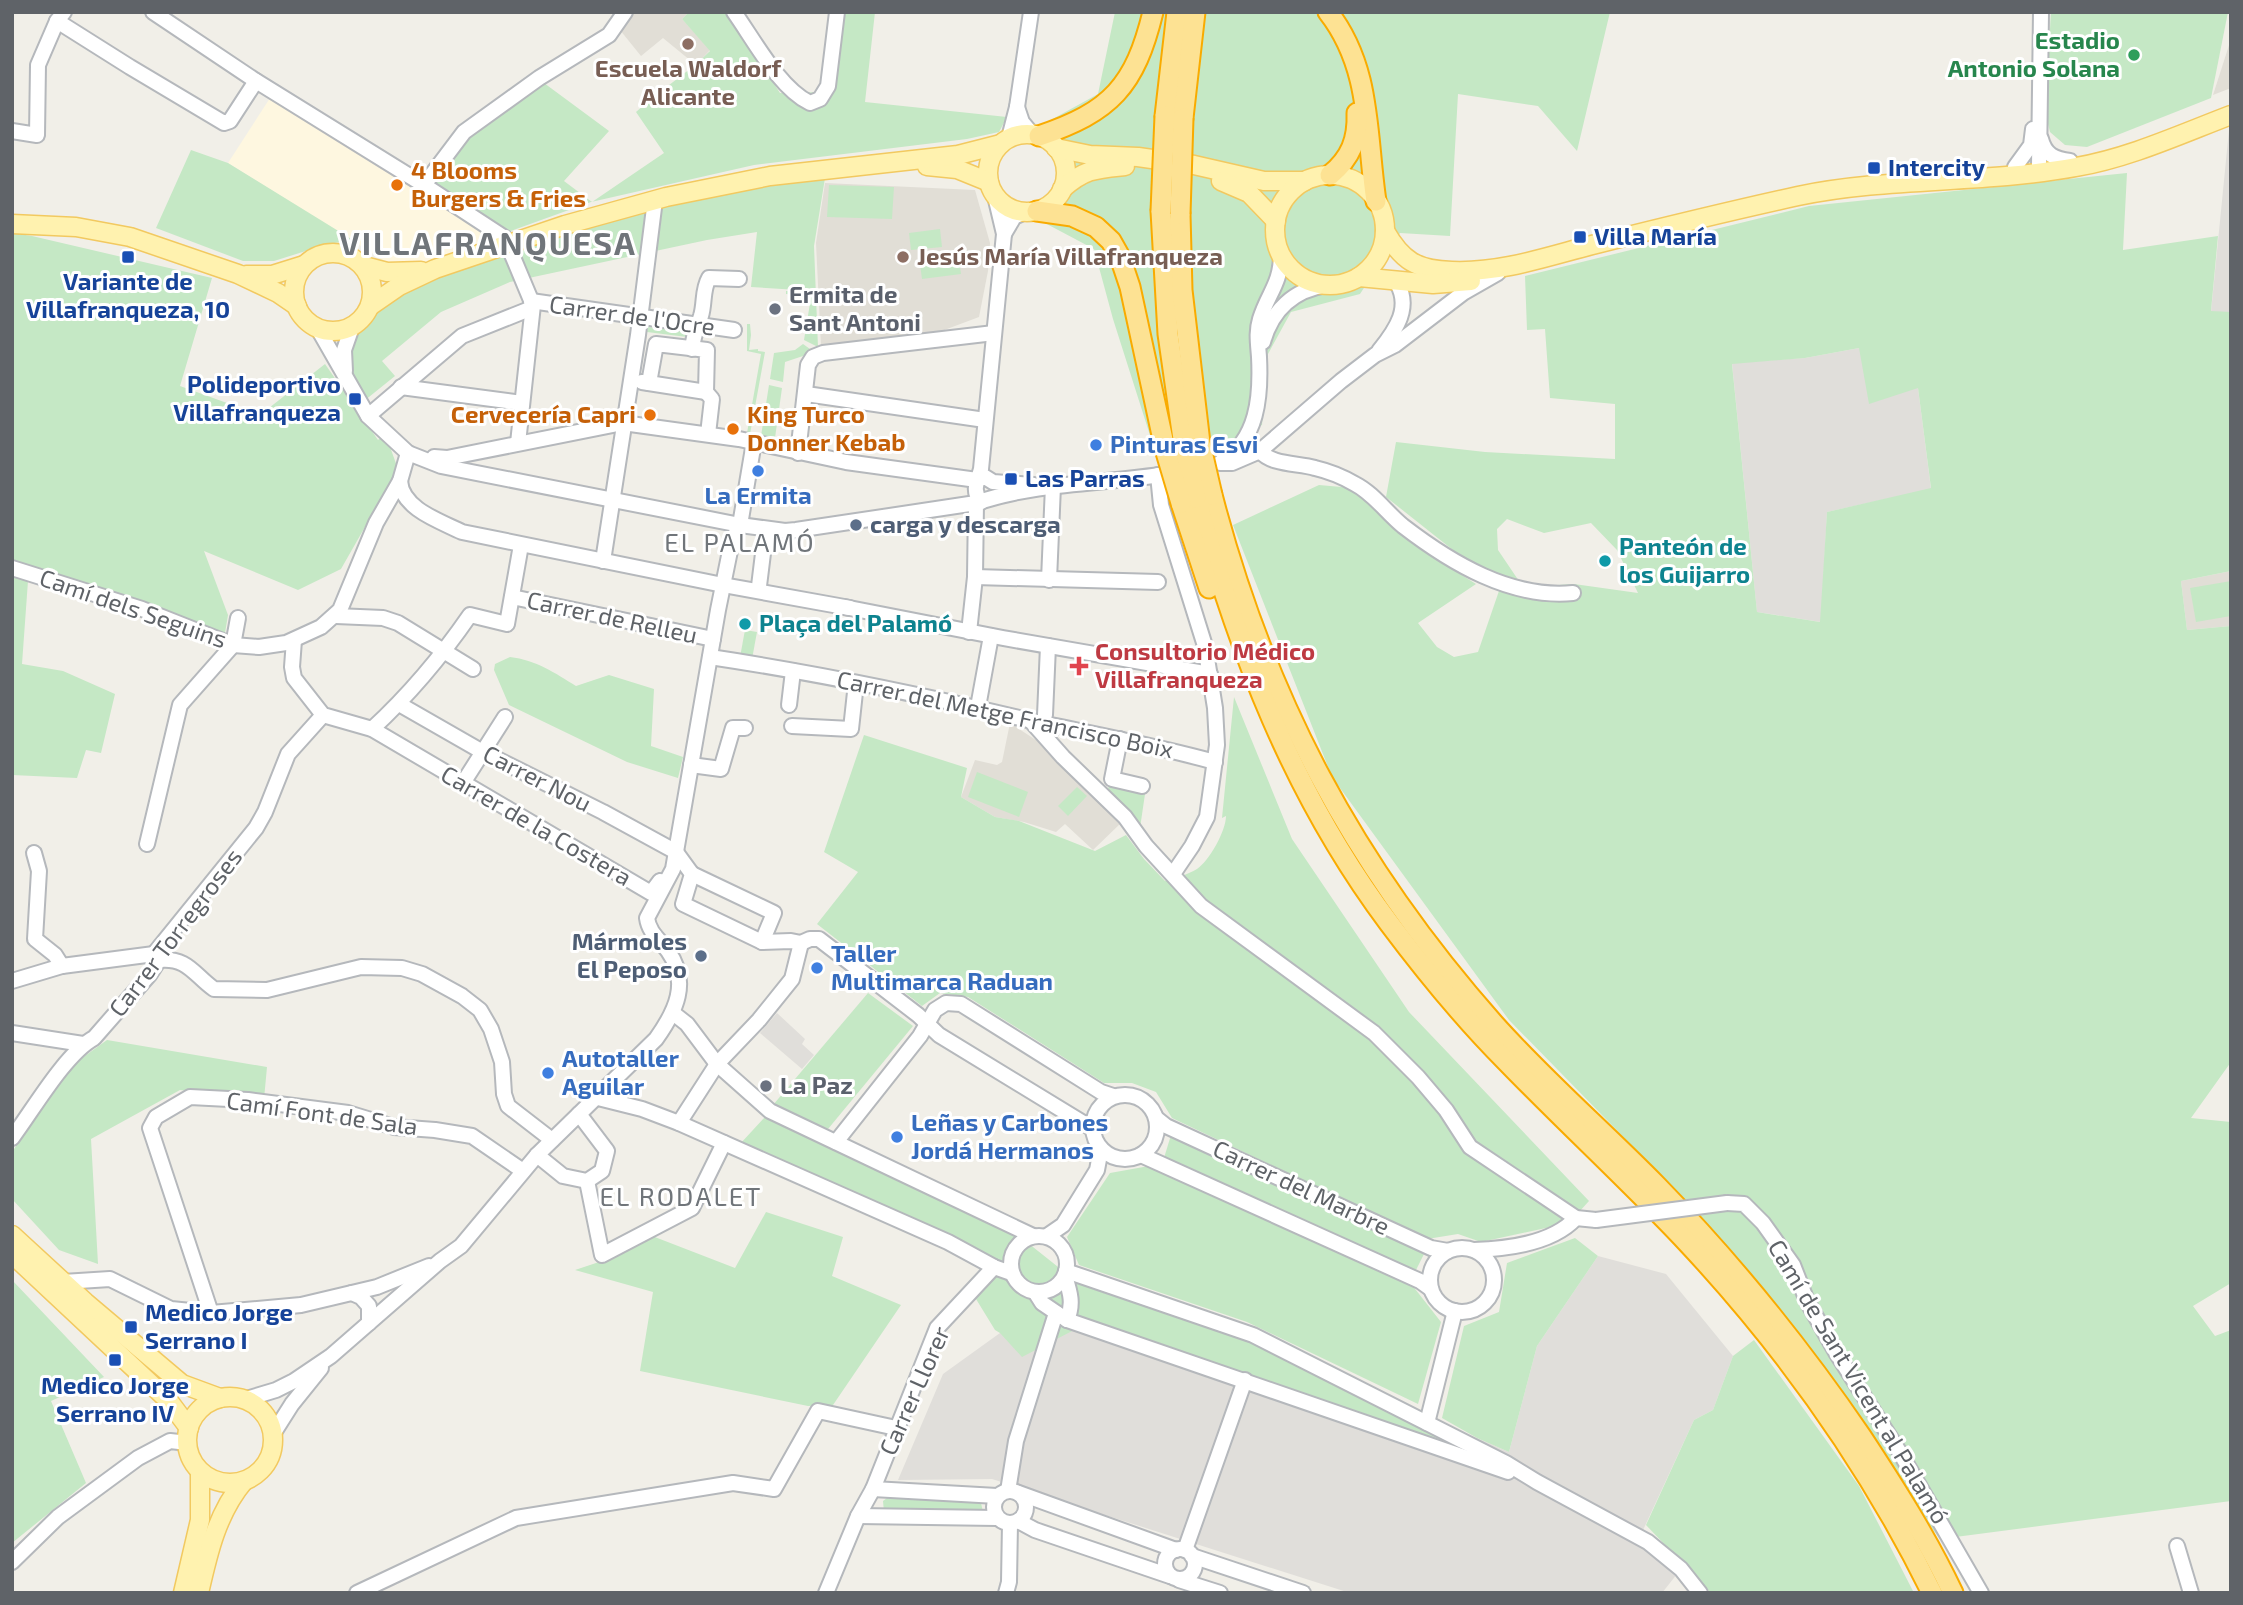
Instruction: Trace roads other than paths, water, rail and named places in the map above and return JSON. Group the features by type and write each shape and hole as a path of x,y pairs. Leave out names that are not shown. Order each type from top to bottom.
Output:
{"highway":[{"path":"1035,135 1088,114 1116,94 1138,61 1153,12"},
{"path":"1177,12 1168,334 1183,446 1196,498 1282,699 1335,806 1399,905 1495,1025 1657,1186 1760,1301 1835,1398 1878,1462 1952,1593"},
{"path":"1188,65 1195,12"},
{"path":"1174,117 1188,65 1208,12"},
{"path":"1320,12 1342,45 1357,104 1357,132 1353,147 1348,158 1330,175"},
{"path":"1328,12 1339,26 1353,55 1364,90 1376,201"},
{"path":"1031,211 1072,216 1096,227 1111,241 1121,257 1183,446 1224,598 1261,698 1312,802 1362,884 1479,1033 1627,1180 1752,1316 1839,1434 1893,1520 1932,1593"}],"main road":[{"path":"1359,277 1418,284 1464,282 1697,219 1840,189 2037,169 2039,166 2123,147 2231,108"},
{"path":"2014,171 2029,174 2090,165 2231,115"},
{"path":"370,306 399,286 435,269 508,243 654,200 770,176 958,155 1035,135 1056,148 1090,155 1138,157 1194,165 1264,181 1305,181 1330,175 1357,182 1376,201 1383,215 1385,231 1381,252 1368,270 1349,282 1326,285 1304,279 1281,254 1277,243 1276,221 1286,198 1305,181"},
{"path":"992,189 990,161 1005,141"},
{"path":"896,162 950,168 992,189 1008,207 1031,211 1052,203 1062,189 1065,181 1064,163 1056,148"},
{"path":"1062,189 1079,175 1097,169 1135,165 1171,167 1238,187 1258,200 1276,221"},
{"path":"12,224 60,225 115,233 149,243 238,274 278,293 297,306 305,319 317,327 334,331 352,327 363,318 372,298 371,281 363,266 350,256 334,252 272,275 238,274"},
{"path":"1385,231 1402,256 1412,264 1456,271 1503,270"},
{"path":"297,306 295,285 304,265"},
{"path":"363,266 396,272 435,269"},
{"path":"12,1236 182,1384 220,1398 236,1397 265,1414 273,1434 273,1448 261,1472 244,1481 230,1498 221,1518 199,1593"},
{"path":"12,1254 168,1400 188,1436 191,1460 201,1473 221,1481 244,1481"},
{"path":"188,1436 201,1410 220,1398"},
{"path":"183,1593 201,1520 201,1473"}],"street":[{"path":"153,12 256,81 500,233 508,243 532,304 518,443"},
{"path":"424,185 464,132 539,78 609,35 625,12"},
{"path":"734,12 785,84 810,103 820,99 828,86 837,12"},
{"path":"1005,141 1017,107 1031,12"},
{"path":"2039,166 2041,12"},
{"path":"12,131 37,135 38,65 62,14 130,67 224,123 230,121 256,81"},
{"path":"2014,171 2031,145 2040,75"},
{"path":"1017,107 1022,122 1035,135"},
{"path":"2039,134 2048,154 2056,159 2070,161"},
{"path":"983,501 995,493 984,477 985,421 1004,234 992,189"},
{"path":"603,561 641,316 654,200"},
{"path":"1004,234 1014,216 1031,211"},
{"path":"1281,254 1276,285 1260,319 1256,338 1259,357 1254,420 1235,452 1220,463 1232,463 1260,451 1321,396 1376,355 1395,345 1463,293 1503,270"},
{"path":"692,349 696,325 701,316 704,286 709,278 739,279"},
{"path":"1376,355 1398,326 1402,314 1403,296 1395,281"},
{"path":"1259,357 1265,335 1278,310 1298,293 1326,285"},
{"name":"Carrer de l'Ocre","path":"368,416 462,336 532,304 734,330"},
{"path":"317,327 368,416 413,455 441,466 740,525 796,530 983,501 1052,486 1162,475 1161,505 1195,612 1210,674 1215,720 1215,762 1207,817 1173,874"},
{"path":"347,379 344,350 352,327"},
{"path":"798,453 809,360 822,353 994,333"},
{"path":"649,383 656,344 707,350 706,392"},
{"path":"631,380 706,392 712,399 708,434"},
{"path":"401,387 522,403"},
{"path":"806,394 985,421"},
{"path":"1254,420 1263,430 1279,434"},
{"path":"413,455 447,458 623,423 708,434 886,468 1052,486"},
{"path":"243,1400 285,1386 331,1356 440,1261 461,1246 537,1155 656,1039 673,1013 681,985 668,951 650,930 648,913 669,877 676,852 723,585 733,535 740,525 754,442"},
{"path":"1260,451 1267,458 1315,468 1356,484 1403,525 1456,562 1490,580 1552,595 1573,593"},
{"path":"470,453 470,471"},
{"name":"Camí dels Seguins","path":"12,568 142,609 233,645 273,646 294,640 321,627 336,616 346,600 369,541 413,455"},
{"path":"400,481 402,493 407,500 432,517 462,532 723,585 763,589 810,601 969,632 1210,674"},
{"path":"1049,580 1052,486"},
{"path":"386,506 407,500"},
{"path":"969,632 983,501"},
{"path":"763,589 766,529"},
{"path":"372,729 399,704 445,650 470,615 507,624 522,545"},
{"path":"975,577 1158,582"},
{"name":"Carrer de Relleu","path":"512,597 713,639"},
{"path":"346,600 357,616"},
{"path":"336,616 391,620 473,668"},
{"path":"147,844 180,705 233,645 239,618"},
{"path":"978,707 991,636"},
{"path":"294,640 294,678 323,715"},
{"path":"1038,718 1048,646"},
{"name":"Carrer del Metge Francisco Boix","path":"710,657 1038,718 1215,762"},
{"path":"789,705 793,671"},
{"path":"792,726 851,729 856,683"},
{"name":"Carrer Nou","path":"399,704 481,751 612,816 676,852"},
{"name":"Carrer de la Costera","path":"323,715 372,729 651,893 671,866 676,852"},
{"name":"Carrer Torregroses","path":"12,1139 89,1041 150,974 157,957 256,828 288,754 323,715"},
{"path":"463,783 505,717"},
{"name":"Camí de Sant Vicent al Palamó","path":"1038,718 1063,757 1125,817 1146,846 1191,897 1374,1033 1446,1110 1470,1147 1576,1218 1596,1220 1727,1203 1744,1204 1763,1223 1793,1265 1807,1301 1825,1333 1909,1468 1981,1593"},
{"path":"691,765 721,769 733,728 745,728"},
{"path":"1120,739 1112,779 1142,786"},
{"path":"676,852 692,874 774,913 762,942"},
{"path":"34,853 39,871 35,939 55,955 62,966"},
{"path":"692,874 683,904 762,942 802,943 819,939 918,1015 939,1035 1093,1129"},
{"path":"679,1123 717,1064 759,1020 792,979 798,966 798,953 802,943"},
{"path":"12,981 62,966 157,957 189,965 214,989 267,990 361,967 402,968 442,983 480,1010 491,1029 502,1062 504,1094 508,1105 552,1140"},
{"path":"836,1142 927,1025 935,1010 946,1003 961,1004 1101,1092 1114,1096"},
{"path":"673,1013 687,1024 717,1064 770,1111 1062,1247"},
{"path":"12,1033 89,1041"},
{"path":"1009,1521 994,1509 1007,1493 1016,1441 1062,1317 1071,1312 1072,1299 1066,1274 1066,1256 1062,1247 1063,1225 1097,1170 1101,1149 1093,1129 1096,1113 1106,1100 1122,1094 1140,1098 1147,1103 1156,1118 1157,1127 1153,1143 1141,1155 1117,1158 1101,1149"},
{"name":"Camí Font de Sala","path":"211,1313 150,1128 156,1117 190,1097 248,1100 348,1113 394,1127 472,1136 523,1171"},
{"path":"598,1098 642,1109 679,1123 948,1242 994,1268 1011,1273"},
{"path":"537,1155 563,1175 587,1181 602,1171 607,1151 579,1114"},
{"name":"Carrer del Marbre","path":"1156,1118 1166,1126 1431,1248 1448,1251"},
{"path":"587,1181 602,1255 692,1208 724,1143"},
{"name":"Carrer del Marbre","path":"1141,1155 1408,1276 1431,1289"},
{"path":"1097,1170 1117,1158"},
{"path":"1474,1250 1486,1258 1493,1271 1494,1284 1490,1297 1480,1307 1468,1312 1444,1307 1436,1299 1430,1280 1435,1263 1448,1251 1511,1246 1560,1233 1576,1218"},
{"path":"1063,1225 1016,1247 1010,1263 1011,1273 1017,1282 1027,1290 1035,1292 1048,1291 1059,1285 1066,1274"},
{"path":"1493,1271 1498,1258 1511,1246"},
{"path":"63,1282 110,1279 171,1309 211,1313 301,1304 352,1293 377,1287 440,1261"},
{"name":"Carrer Llorer","path":"826,1593 858,1517 873,1489 937,1328 994,1268"},
{"path":"1066,1274 1253,1335 1506,1462 1537,1482 1648,1542 1681,1569 1700,1593"},
{"path":"85,1302 91,1284 102,1278"},
{"path":"1035,1292 1042,1303 1062,1317 1537,1482"},
{"path":"352,1293 361,1297 369,1306 369,1323"},
{"path":"1427,1423 1454,1311"},
{"path":"273,1434 292,1404 331,1356"},
{"path":"1175,1578 1188,1577 1194,1570 1184,1552 1245,1380"},
{"path":"357,1593 516,1518 733,1483 774,1489 818,1411 896,1428"},
{"path":"12,1562 58,1517 138,1458 170,1441 188,1436"},
{"path":"873,1489 1007,1493 1303,1593"},
{"path":"1007,1493 1026,1503 1025,1513 1009,1521"},
{"path":"858,1517 1009,1521 1220,1593"},
{"path":"1006,1593 1009,1582 1009,1521"},
{"path":"2177,1546 2191,1593"},
{"path":"1175,1578 1165,1564 1168,1555 1184,1552"}],"place":[{"name":"Escuela Waldorf Alicante","path":"688,44"},
{"name":"Estadio Antonio Solana","path":"2134,55"},
{"name":"Intercity","path":"1874,168"},
{"name":"4 Blooms Burgers & Fries","path":"397,185"},
{"name":"Villa María","path":"1580,237"},
{"name":"Variante de Villafranqueza, 10","path":"128,257"},
{"name":"Jesús María Villafranqueza","path":"903,257"},
{"name":"Ermita de Sant Antoni","path":"775,309"},
{"name":"Polideportivo Villafranqueza","path":"355,399"},
{"name":"Cervecería Capri","path":"650,415"},
{"name":"King Turco Donner Kebab","path":"733,429"},
{"name":"Pinturas Esvi","path":"1096,445"},
{"name":"La Ermita","path":"758,471"},
{"name":"Las Parras","path":"1011,479"},
{"name":"carga y descarga","path":"856,525"},
{"name":"Panteón de los Guijarro","path":"1605,561"},
{"name":"Plaça del Palamó","path":"745,624"},
{"name":"Consultorio Médico Villafranqueza","path":"1079,666"},
{"name":"Mármoles El Peposo","path":"701,956"},
{"name":"Taller Multimarca Raduan","path":"817,968"},
{"name":"Autotaller Aguilar","path":"548,1073"},
{"name":"La Paz","path":"766,1086"},
{"name":"Leñas y Carbones Jordá Hermanos","path":"897,1137"},
{"name":"Medico Jorge Serrano I","path":"131,1327"},
{"name":"Medico Jorge Serrano IV","path":"115,1360"}],"district":[{"name":"VILLAFRANQUESA","path":"488,244"},
{"name":"EL PALAMÓ","path":"740,543"},
{"name":"EL RODALET","path":"681,1197"}]}
